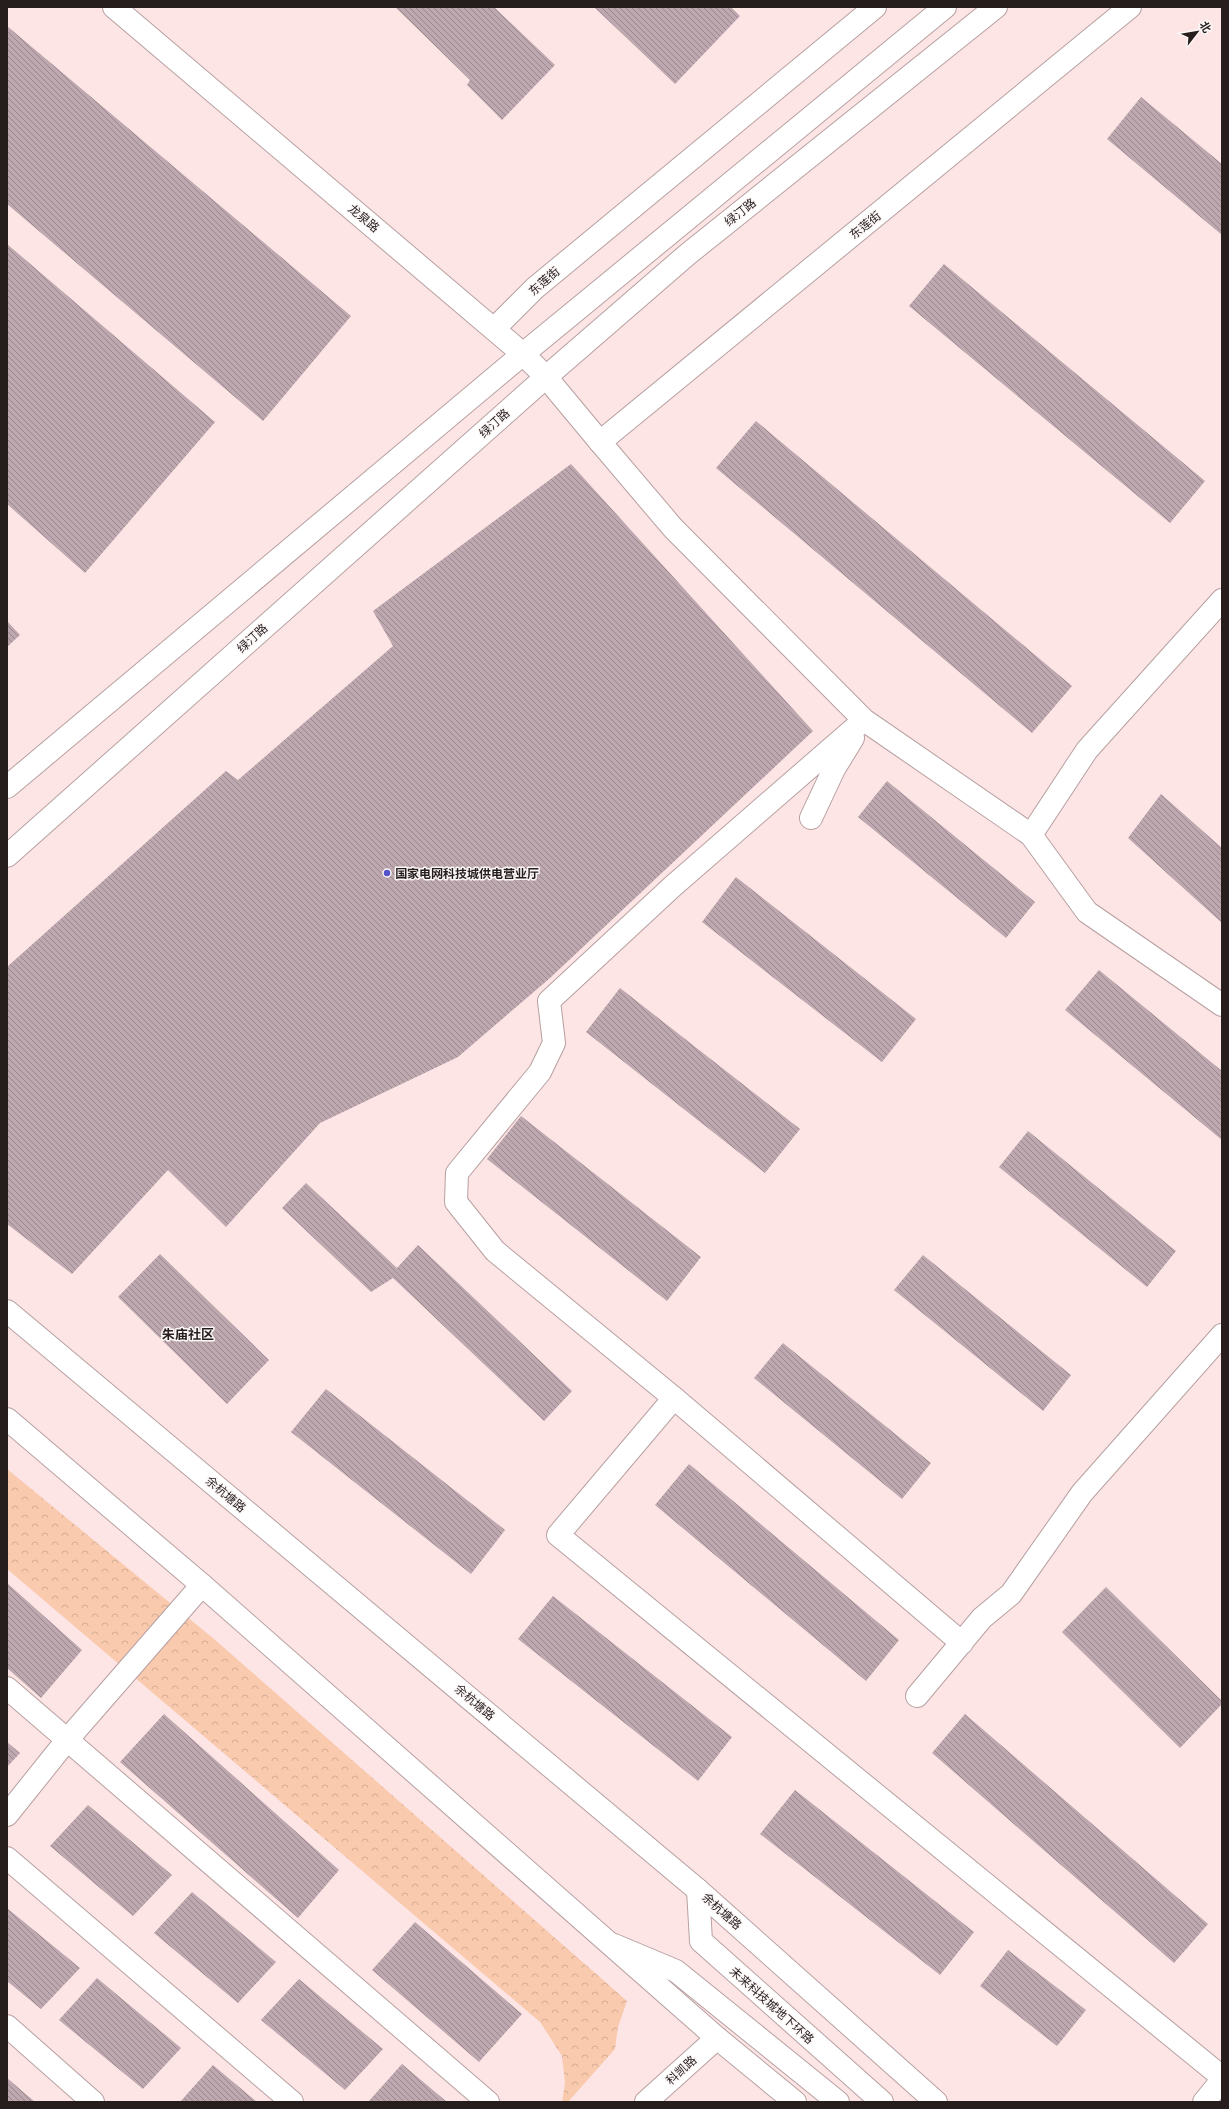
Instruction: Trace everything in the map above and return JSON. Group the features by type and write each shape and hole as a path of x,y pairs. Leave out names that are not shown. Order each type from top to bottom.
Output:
{"street":[{"name":"龙泉路","path":"114,7 523,354 546,377 673,528 864,720 1031,834"},
{"name":"东莲街","path":"494,329 535,288 875,7"},
{"path":"7,787 523,354 945,7"},
{"name":"绿汀路","path":"7,856 546,377 688,254 996,7"},
{"name":"东莲街","path":"600,442 1130,7"},
{"path":"1222,600 1087,750 1031,834 1087,912 1222,1006"},
{"path":"811,818 834,769 864,720"},
{"path":"864,720 672,886 549,1001 554,1043 540,1072 457,1173 456,1202 494,1251 674,1398 962,1643"},
{"name":"余杭塘路","path":"7,1310 698,1890 936,2102"},
{"path":"917,1696 982,1618 1011,1594 1082,1493 1222,1335"},
{"path":"674,1398 558,1535 1222,2077"},
{"path":"7,1419 202,1585 717,2038 795,2102"},
{"path":"7,1815 67,1740 202,1585"},
{"path":"7,1688 488,2102"},
{"path":"7,1858 292,2102"},
{"name":"未来科技城地下环路","path":"698,1890 701,1941 847,2073 882,2102"},
{"path":"610,1943 676,1971 838,2102"},
{"path":"7,2026 93,2102"},
{"name":"科凯路","path":"646,2102 717,2038"},
{"path":"1204,2102 1222,2080"}],"green space":[{"path":"7,1469 214,1639 627,2001 618,2027 615,2049 568,2102 562,2102 565,2083 562,2056 540,2022 7,1569"}],"building":[{"path":"395,7 494,7 555,65 502,120 467,85 470,80"},
{"path":"594,7 731,7 740,16 675,84"},
{"path":"7,26 351,316 263,421 7,204"},
{"path":"1141,97 1222,164 1222,235 1107,139"},
{"path":"7,244 215,422 85,573 7,504"},
{"path":"944,264 1205,481 1170,523 909,306"},
{"path":"756,421 1072,686 1032,733 716,468"},
{"name":"国家电网科技城供电营业厅","path":"571,464 813,731 550,978 458,1057 320,1123 226,1227 168,1170 72,1274 7,1224 7,967 226,771 238,780 393,646 373,611"},
{"path":"7,621 20,635 7,647"},
{"path":"887,781 1035,902 1006,938 858,817"},
{"path":"1161,794 1222,848 1222,923 1128,838"},
{"path":"736,877 916,1019 882,1062 702,922"},
{"path":"1099,970 1222,1071 1222,1140 1065,1010"},
{"path":"620,988 800,1129 765,1173 586,1032"},
{"path":"521,1116 701,1257 667,1301 487,1159"},
{"path":"1028,1131 1176,1251 1147,1287 999,1167"},
{"path":"306,1183 397,1268 418,1245 572,1391 544,1421 393,1278 371,1292 282,1208"},
{"path":"160,1254 269,1360 227,1404 118,1297"},
{"path":"923,1255 1071,1375 1043,1411 894,1290"},
{"path":"783,1343 931,1463 902,1499 754,1378"},
{"path":"326,1389 505,1530 471,1574 291,1432"},
{"path":"689,1464 899,1640 866,1681 655,1505"},
{"path":"7,1583 82,1650 41,1698 7,1668"},
{"path":"1106,1587 1222,1701 1222,1704 1180,1748 1062,1632"},
{"path":"553,1596 732,1737 698,1781 518,1639"},
{"path":"164,1714 339,1870 298,1918 120,1762"},
{"path":"965,1714 1208,1924 1174,1963 932,1753"},
{"path":"7,1742 20,1753 7,1767"},
{"path":"795,1790 974,1932 940,1975 760,1834"},
{"path":"88,1805 172,1875 133,1916 50,1846"},
{"path":"192,1892 276,1962 238,2003 154,1933"},
{"path":"7,1908 80,1968 41,2009 7,1981"},
{"path":"415,1922 522,2014 479,2062 372,1970"},
{"path":"1008,1950 1086,2010 1057,2046 980,1986"},
{"path":"97,1978 181,2048 143,2089 59,2020"},
{"path":"299,1979 383,2049 345,2090 261,2020"},
{"path":"402,2064 447,2102 368,2102"},
{"path":"213,2065 257,2102 180,2102"},
{"path":"7,2078 35,2102 7,2102"}],"place":[{"name":"国家电网科技城供电营业厅","path":"387,873"}],"district":[{"name":"朱庙社区","path":"188,1334"}]}
